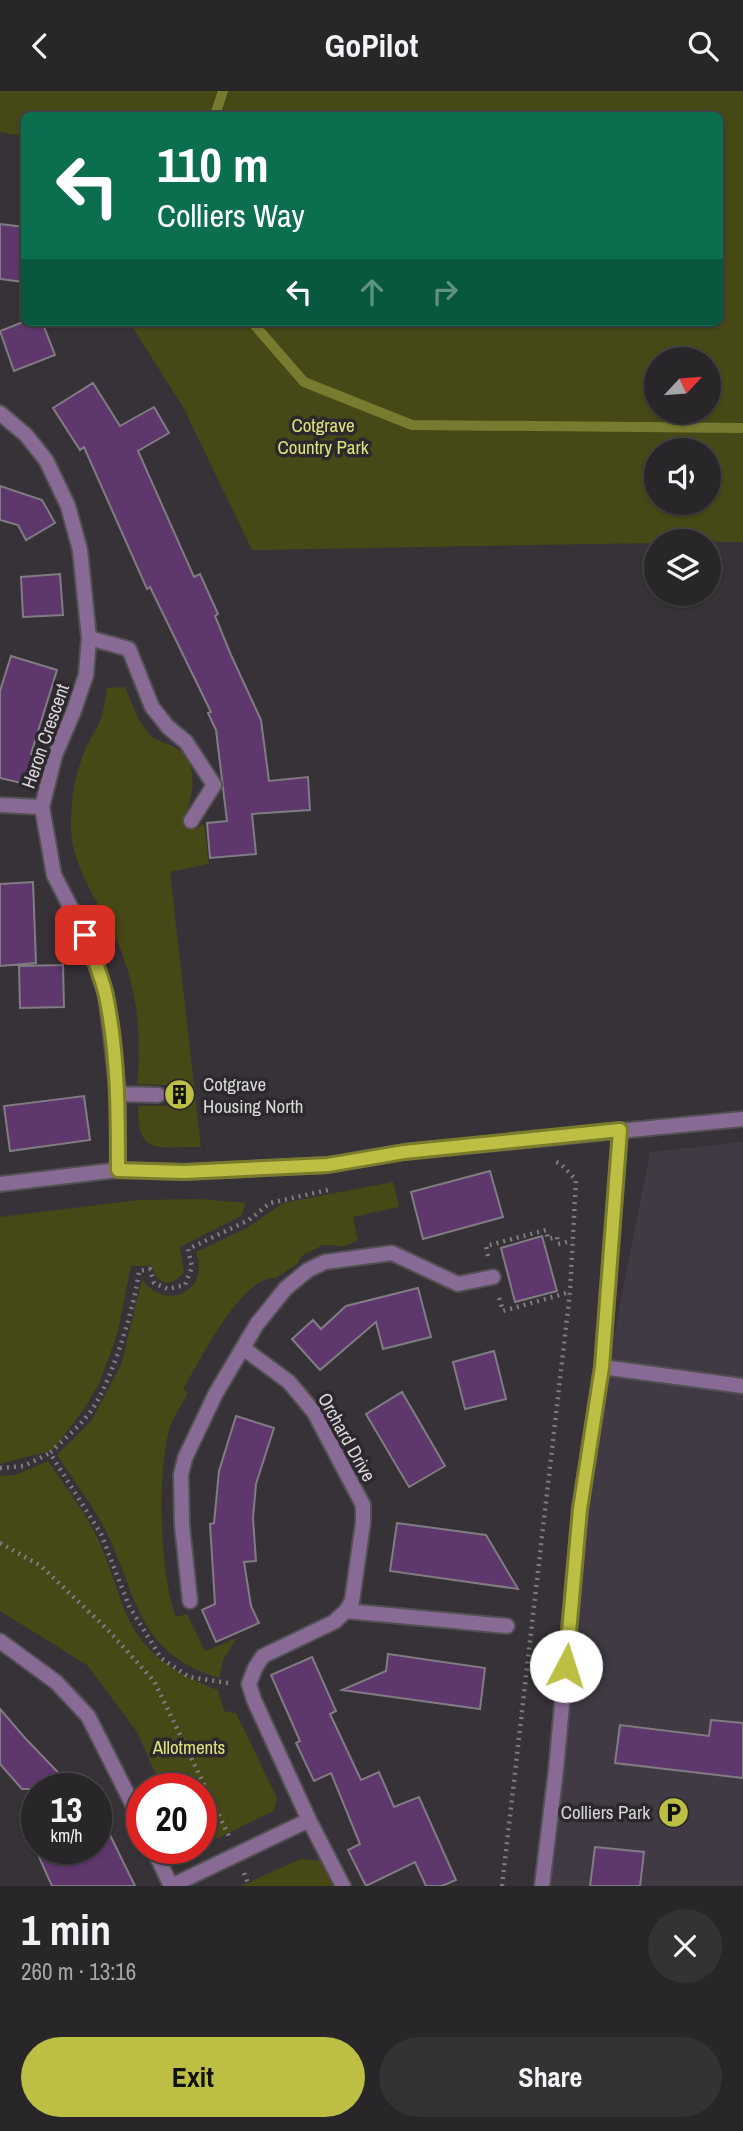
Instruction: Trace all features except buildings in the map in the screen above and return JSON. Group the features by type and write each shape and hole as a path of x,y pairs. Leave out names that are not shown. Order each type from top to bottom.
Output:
{"street":[{"name":"Heron Crescent","path":"1,417 26,435 46,460 68,506 80,550 89,638 86,675 74,713 55,755 42,807 54,875 85,935 106,994 118,1094 118,1170"},
{"path":"89,638 130,649 152,707 168,727 186,742 214,785 191,821"},
{"path":"0,805 42,807"},
{"path":"118,1094 158,1095"},
{"path":"0,1185 118,1170 184,1172 328,1165 404,1152 743,1119"},
{"path":"542,1886 556,1770 580,1509 602,1367 620,1130"},
{"path":"190,1601 182,1525 181,1475 185,1458 198,1427 257,1324 286,1289 308,1270 340,1259 392,1253 458,1284 493,1277"},
{"name":"Orchard Drive","path":"243,1348 289,1382 303,1396 362,1505 361,1542 352,1601 346,1611"},
{"path":"602,1367 743,1386"},
{"path":"343,1886 309,1820 254,1700 249,1684 255,1668 263,1656 334,1622 346,1611 507,1626"},
{"path":"0,1641 56,1682 89,1716 126,1791"},
{"path":"161,1864 171,1886 309,1820"}],"path":[{"path":"502,1886 570,1292 576,1180 561,1164 551,1160"},
{"path":"0,1468 24,1467 50,1453 95,1406 117,1356 139,1271 150,1269 154,1283 168,1289 185,1285 192,1267 188,1249 249,1220 270,1203 335,1188"},
{"path":"570,1292 503,1311 486,1247 546,1230 548,1239 557,1237 558,1244 572,1241"},
{"path":"50,1453 101,1534 129,1606 161,1658 189,1678 249,1684"},
{"path":"0,1543 41,1566 108,1630 154,1681 238,1854 249,1886"}],"shaded area":[{"name":"Colliers Park","path":"743,1142 743,1886 541,1886 580,1509 650,1152"}],"green space":[{"name":"Cotgrave Country Park","path":"0,91 743,91 743,542 721,542 721,529 644,529 644,543 252,550 183,407 132,326 723,326 723,112 21,112 21,136 0,132"},
{"path":"125,687 150,735 176,748 190,764 192,781 185,816 198,828 204,823 209,864 170,872 201,1147 153,1146 146,1142 142,1134 138,1106 190,1105 189,1086 137,1084 137,1012 130,978 118,943 83,875 73,846 71,810 79,767 101,719 107,688"},
{"path":"393,1182 399,1207 353,1217 358,1241 345,1246 323,1245 303,1255 297,1264 276,1278 263,1281 249,1290 210,1342 183,1390 188,1392 170,1426 165,1450 162,1498 166,1577 176,1617 187,1614 205,1651 237,1638 223,1660 219,1678 172,1655 157,1640 136,1604 109,1537 57,1455 91,1421 121,1365 142,1279 162,1295 183,1293 192,1287 197,1277 199,1266 196,1252 247,1228 283,1203"},
{"path":"199,1199 246,1203 241,1216 180,1247 184,1273 174,1281 165,1283 157,1278 151,1266 131,1266 118,1331 99,1384 83,1410 53,1450 0,1464 0,1217 137,1200"},
{"name":"Allotments","path":"48,1461 91,1525 126,1614 142,1641 176,1670 218,1690 224,1711 236,1713 277,1798 274,1811 217,1838 217,1773 155,1773 137,1732 87,1665 0,1611 0,1476 15,1475"},
{"path":"301,1859 323,1861 336,1886 240,1886"}],"waterway":[{"path":"216,112 223,91"},
{"path":"255,326 304,382 412,425 743,428"}],"place":[{"name":"Cotgrave Housing North","path":"180,1095"},
{"name":"Colliers Park","path":"673,1812"}],"route":[{"path":"85,935 106,994 115,1054 118,1170 184,1172 328,1165 404,1152 620,1130 602,1367 580,1509 566,1666"}]}
